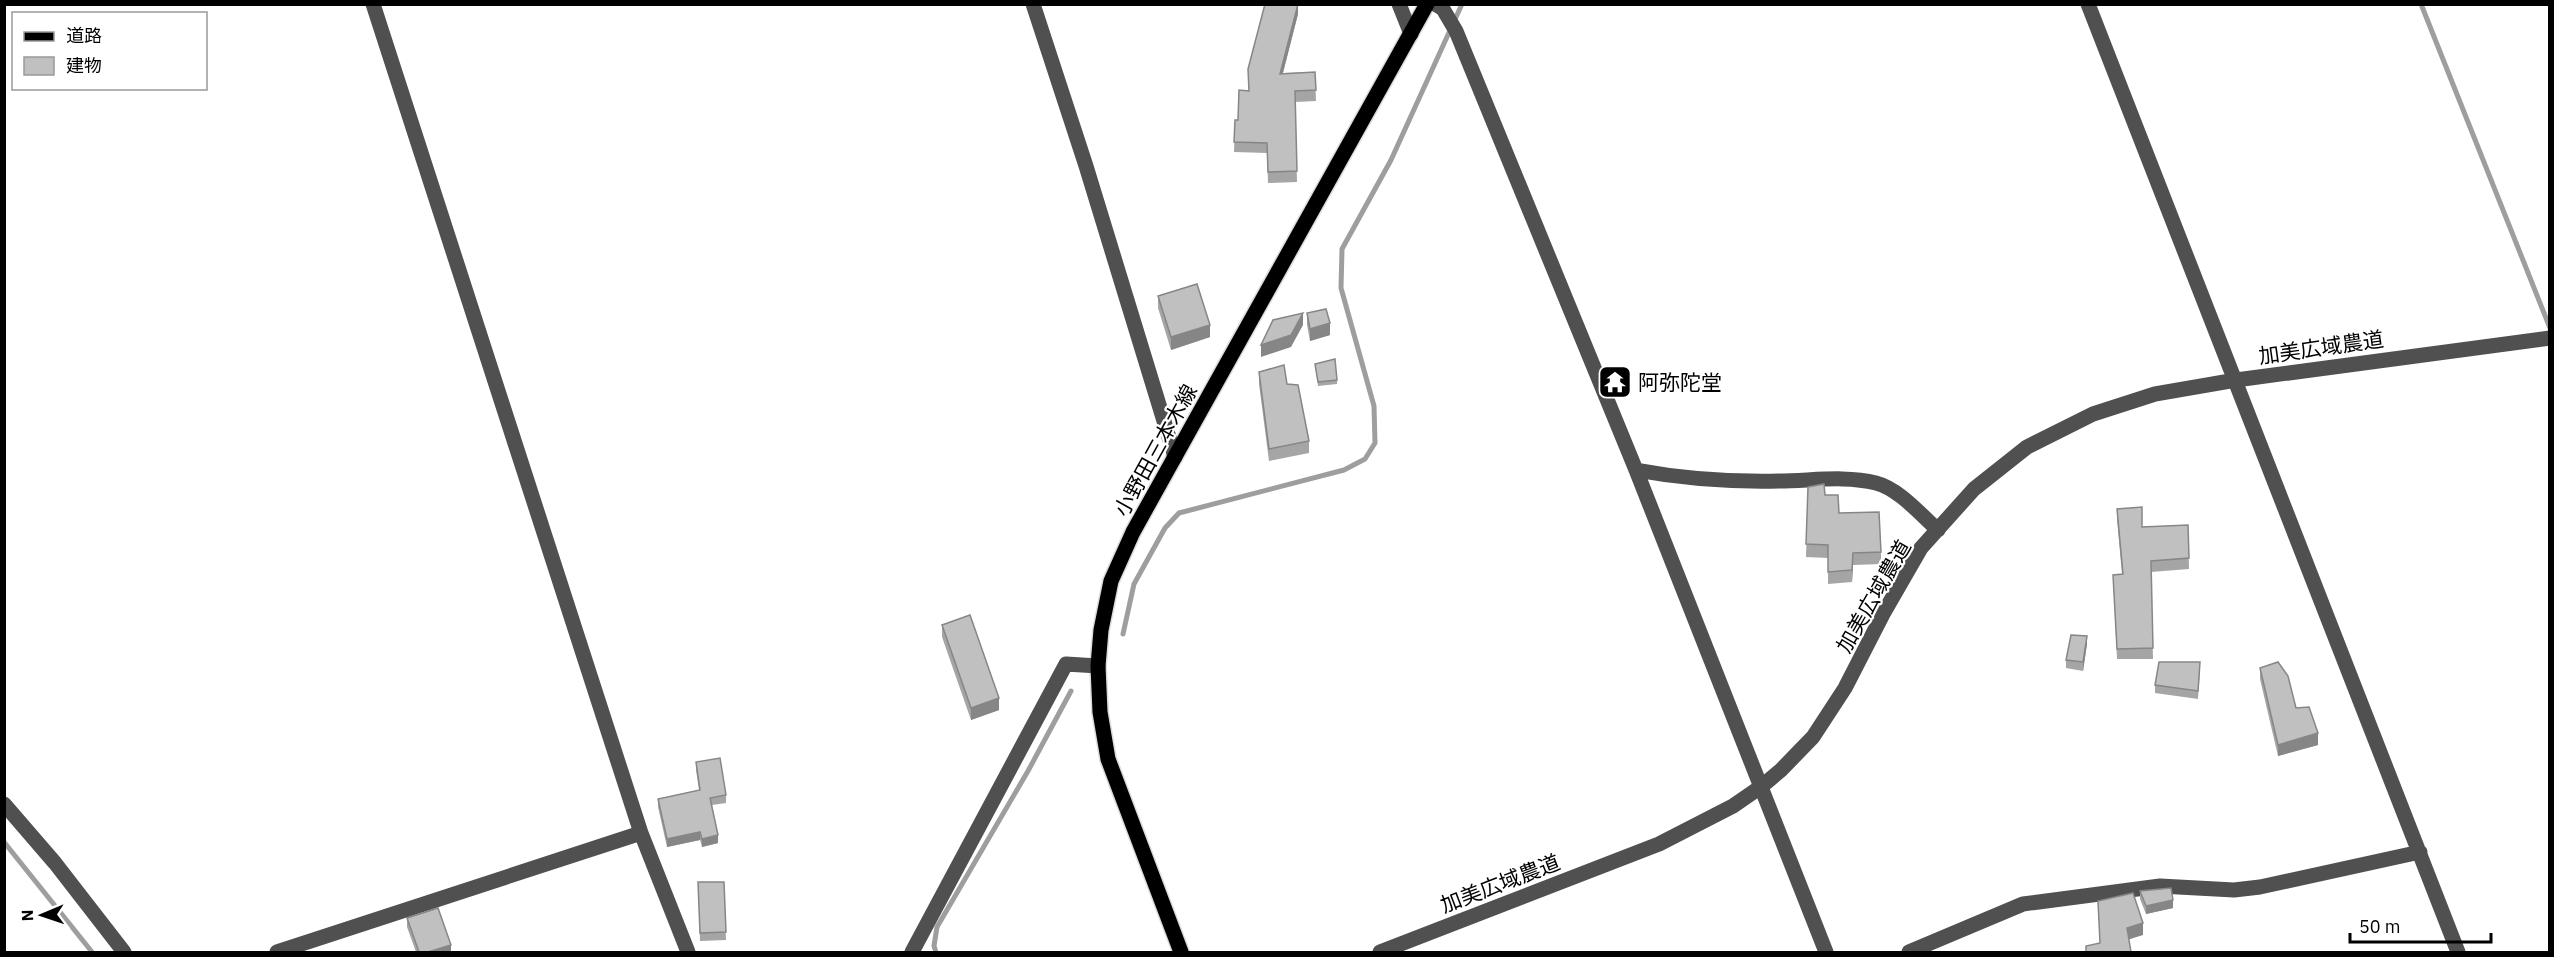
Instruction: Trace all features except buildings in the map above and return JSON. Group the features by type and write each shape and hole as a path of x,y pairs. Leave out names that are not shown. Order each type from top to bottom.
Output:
{"main road":[{"name":"小野田三本木線","path":"1181,952 1108,759 1100,712 1098,666 1101,630 1111,581 1133,532 1427,4"}],"street":[{"path":"373,4 641,833 688,952"},
{"path":"1033,4 1086,166 1175,457"},
{"path":"1399,4 1411,34"},
{"path":"1435,4 1443,9 1456,31 1636,470 1826,952"},
{"path":"2088,4 2458,952"},
{"name":"加美広域農道","path":"1380,952 1659,844 1733,806 1762,786 1781,770 1813,736 1845,688 1883,614 1921,548 1974,489 2027,447 2084,419 2155,394 2236,380 2544,338"},
{"path":"1636,470 1685,479 1777,482 1843,479 1877,483 1895,493 1938,530"},
{"path":"912,952 1066,664 1098,666"},
{"path":"4,804 55,863 124,952"},
{"path":"278,952 641,833"},
{"path":"1910,952 2023,904 2160,886 2235,890 2260,887 2420,852"}],"waterway":[{"path":"1123,634 1134,584 1165,528 1179,513 1344,470 1365,459 1375,443 1374,406 1341,288 1342,249 1391,160 1462,4"},
{"path":"2421,4 2550,328"},
{"path":"936,952 934,946 937,927 1028,771 1071,691"},
{"path":"4,842 92,952"}],"place":[{"name":"阿弥陀堂","path":"1615,382"}]}
